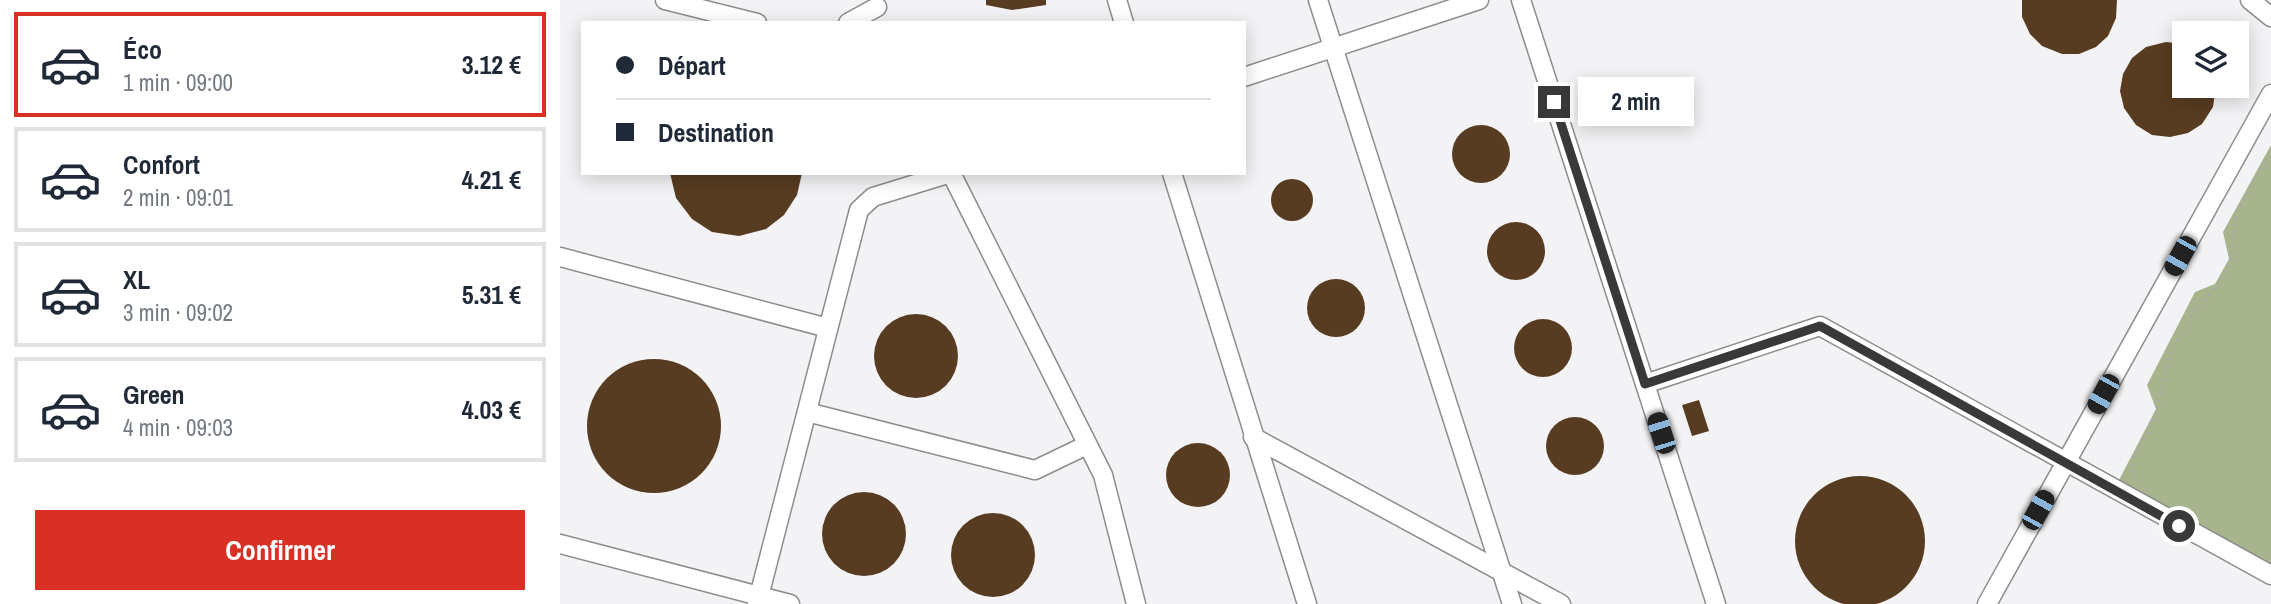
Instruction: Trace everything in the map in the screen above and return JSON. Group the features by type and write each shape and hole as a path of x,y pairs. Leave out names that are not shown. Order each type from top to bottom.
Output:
{"lane":[{"path":"665,0 749,21"},
{"path":"1117,0 1123,21"},
{"path":"1318,0 1512,604"},
{"path":"1246,76 1479,0"},
{"path":"1521,0 1716,604"},
{"path":"2250,0 2271,17"},
{"path":"851,21 879,10"},
{"path":"1987,604 2271,94"},
{"path":"758,600 859,210 873,197 944,175"},
{"path":"952,175 1103,475 1136,604"},
{"path":"1173,175 1307,604"},
{"path":"560,257 828,328"},
{"path":"1645,384 1820,326 2064,464 2271,575"},
{"path":"807,412 1035,470 1087,446"},
{"path":"1253,437 1561,604"},
{"path":"560,544 758,600 790,604"}],"path":[{"path":"2139,484 2132,474 2134,455 2152,424 2172,349 2195,310 2218,284 2231,260 2233,227 2238,209 2271,151"}],"green space":[{"path":"2271,145 2271,565 2118,482 2156,409 2147,385 2195,292 2215,284 2229,259 2223,232"}],"building":[{"path":"986,0 1046,0 1046,5 1012,10 986,5"},
{"path":"2022,0 2117,0 2116,18 2108,36 2096,47 2079,54 2062,54 2042,46 2030,34 2022,17"},
{"path":"2172,43 2172,98 2214,98 2213,107 2202,124 2188,133 2170,137 2152,135 2136,125 2124,108 2120,91 2123,74 2132,58 2146,47"},
{"path":"1475,125 1487,125 1502,133 1510,148 1510,160 1502,175 1487,183 1475,183 1460,175 1452,160 1452,148 1460,133"},
{"path":"670,175 802,175 797,195 784,215 766,229 739,236 712,232 692,219 676,198"},
{"path":"1292,179 1307,185 1313,200 1307,215 1292,221 1277,215 1271,200 1277,185"},
{"path":"1510,222 1522,222 1537,230 1545,245 1545,257 1537,272 1522,280 1510,280 1495,272 1487,257 1487,245 1495,230"},
{"path":"1330,279 1342,279 1357,287 1365,302 1365,314 1357,329 1342,337 1330,337 1315,329 1307,314 1307,302 1315,287"},
{"path":"916,314 932,317 951,333 958,356 955,372 939,391 916,398 900,395 881,379 874,356 877,340 893,321"},
{"path":"1543,319 1564,327 1572,348 1564,369 1543,377 1522,369 1514,348 1522,327"},
{"path":"654,359 680,364 701,379 716,400 721,426 716,452 701,473 680,488 654,493 628,488 607,473 592,452 587,426 592,400 607,379 628,364"},
{"path":"1699,400 1709,431 1692,436 1682,405"},
{"path":"1569,417 1581,417 1596,425 1604,440 1604,452 1596,467 1581,475 1569,475 1554,467 1546,452 1546,440 1554,425"},
{"path":"1192,443 1204,443 1221,452 1228,463 1228,487 1221,498 1204,507 1192,507 1180,502 1171,493 1166,481 1166,469 1171,457 1180,448"},
{"path":"1847,477 1873,477 1896,487 1914,505 1924,528 1924,554 1914,577 1896,595 1873,605 1847,605 1824,595 1806,577 1796,554 1796,528 1806,505 1824,487"},
{"path":"864,492 880,495 894,504 903,518 906,534 903,550 894,564 880,573 864,576 848,573 834,564 825,550 822,534 825,518 834,504 848,495"},
{"path":"993,513 1016,520 1028,532 1035,555 1028,578 1016,590 993,597 970,590 958,578 951,555 958,532 970,520"}],"route":[{"path":"1554,102 1645,384 1820,326 2179,526"}]}
